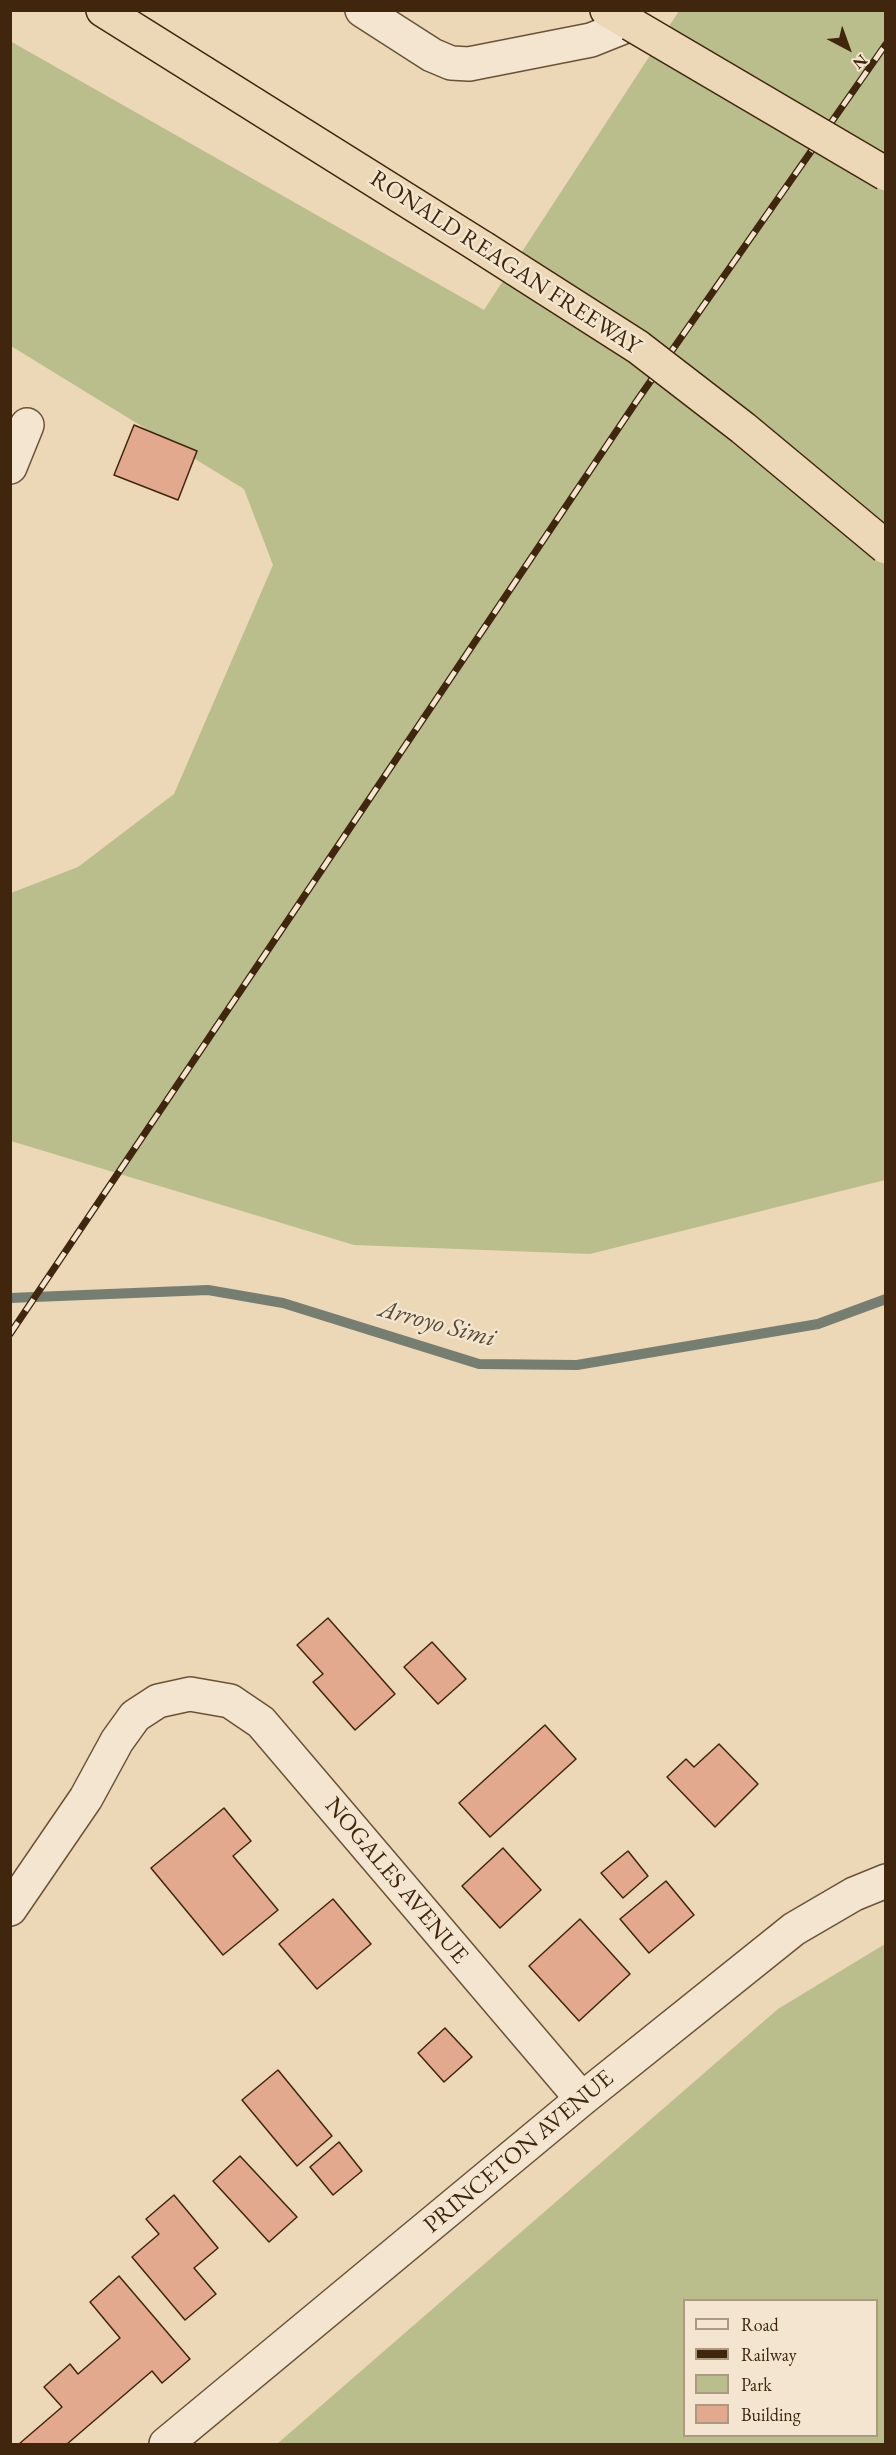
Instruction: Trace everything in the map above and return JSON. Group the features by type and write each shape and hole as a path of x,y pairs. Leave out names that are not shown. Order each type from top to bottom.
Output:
{"highway":[{"name":"RONALD REAGAN FREEWAY","path":"103,10 638,347 743,428 885,547"},
{"path":"616,15 885,174"}],"street":[{"path":"362,10 432,55 451,63 470,64 591,40 616,15"},
{"path":"10,467 27,425"},
{"name":"NOGALES AVENUE","path":"10,1909 86,1798 117,1742 135,1716 158,1701 190,1694 230,1701 261,1722 582,2099"},
{"name":"PRINCETON AVENUE","path":"166,2445 582,2099 794,1929 854,1894 885,1881"}],"green space":[{"path":"679,11 885,11 885,1180 590,1254 354,1245 11,1141 11,893 78,867 174,794 273,565 244,489 11,346 10,41 484,310"},
{"path":"885,1944 885,2444 277,2444 778,2009"}],"building":[{"path":"134,425 197,451 178,500 114,475"},
{"path":"328,1618 395,1694 355,1730 313,1682 323,1674 297,1645"},
{"path":"432,1642 466,1679 438,1704 404,1667"},
{"path":"545,1725 576,1759 490,1837 459,1803"},
{"path":"719,1744 758,1784 715,1827 667,1777 686,1759 694,1767"},
{"path":"224,1808 251,1841 233,1856 278,1910 223,1955 151,1868"},
{"path":"503,1848 541,1890 500,1928 462,1886"},
{"path":"628,1851 648,1876 623,1898 601,1873"},
{"path":"666,1881 694,1915 649,1953 620,1919"},
{"path":"333,1899 371,1944 317,1989 279,1944"},
{"path":"580,1919 630,1974 579,2021 529,1966"},
{"path":"445,2028 472,2057 444,2082 418,2053"},
{"path":"278,2070 332,2136 297,2166 242,2100"},
{"path":"339,2142 362,2171 333,2195 310,2167"},
{"path":"240,2156 297,2217 269,2242 213,2181"},
{"path":"174,2195 218,2248 194,2268 216,2294 185,2320 132,2257 159,2234 146,2219"},
{"path":"119,2276 190,2359 162,2383 152,2371 67,2444 19,2444 62,2407 44,2387 70,2364 78,2374 120,2338 90,2302"}],"waterway":[{"name":"Arroyo Simi","path":"10,1298 208,1290 283,1303 479,1364 577,1365 818,1324 886,1299"}],"railway":[{"path":"10,1334 636,402 886,44"}]}
